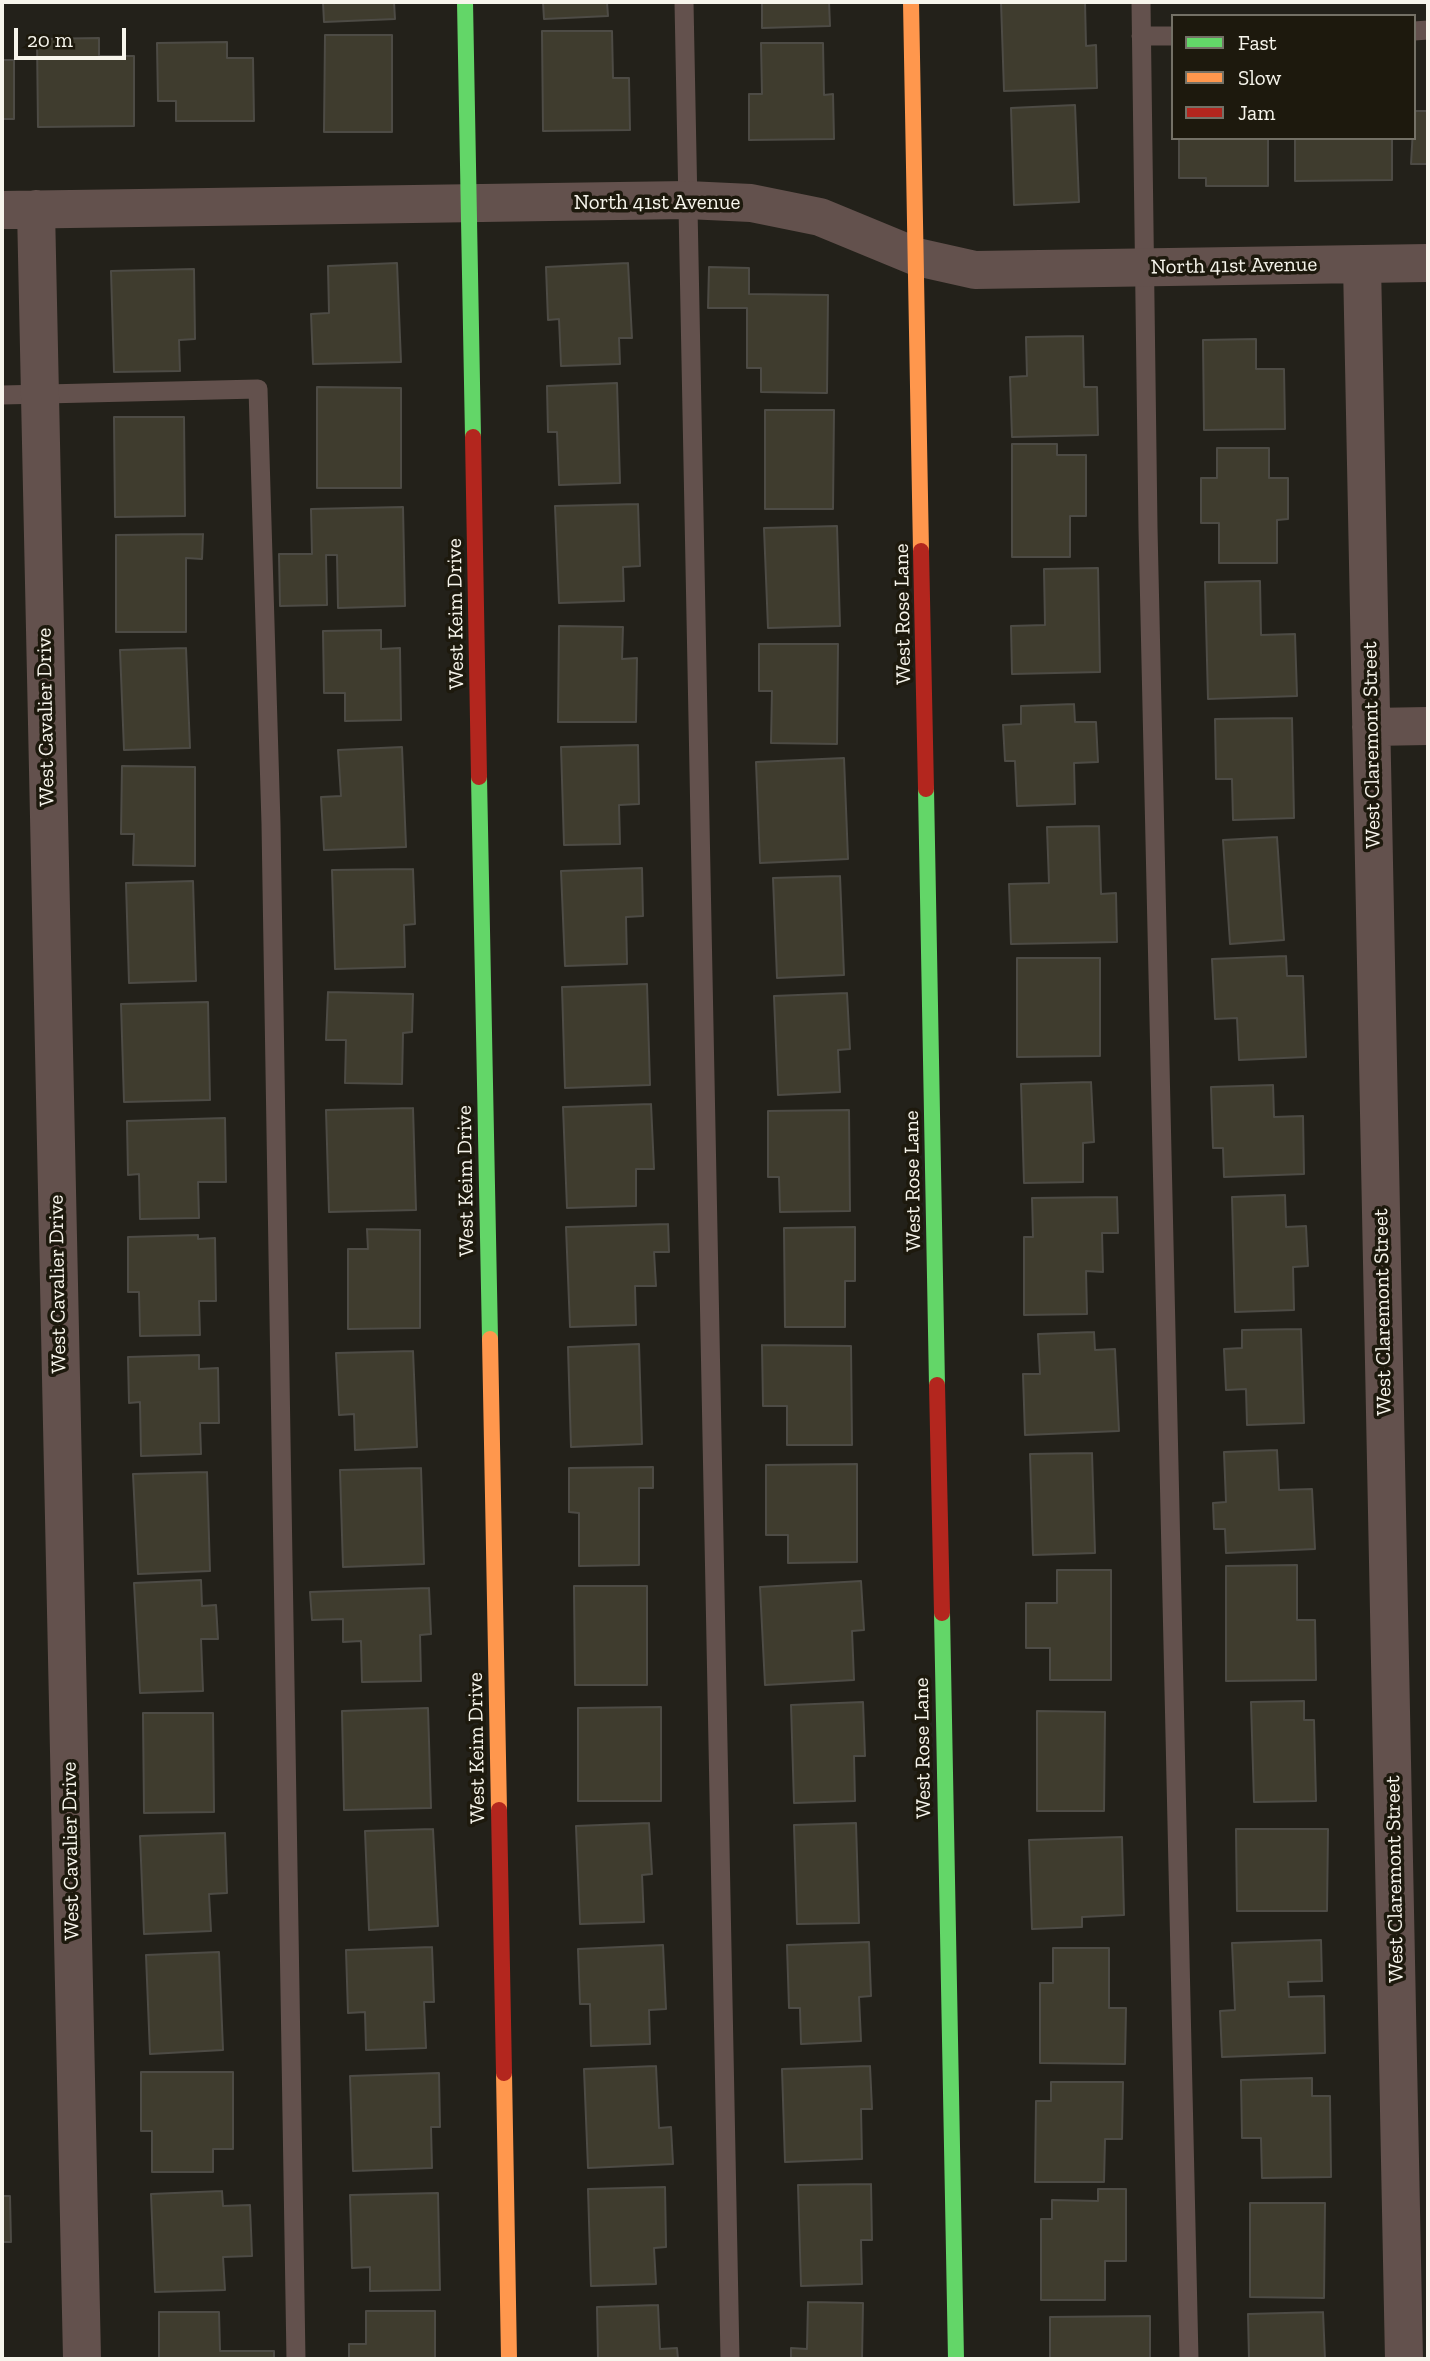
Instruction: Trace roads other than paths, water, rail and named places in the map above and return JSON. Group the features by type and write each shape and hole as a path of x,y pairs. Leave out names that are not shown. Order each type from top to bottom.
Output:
{"street":[{"name":"West Keim Drive","path":"465,2 509,2359"},
{"name":"West Rose Lane","path":"911,2 956,2359"},
{"name":"North 41st Avenue","path":"19,209 687,200 751,203 820,217 917,257 975,270 1428,263"},
{"name":"West Cavalier Drive","path":"19,209 39,394 82,2359"},
{"name":"West Claremont Street","path":"1362,264 1404,2359"},
{"path":"1371,727 1428,726"}],"lane":[{"path":"684,2 730,2359"},
{"path":"1141,2 1148,528 1189,2359"},
{"path":"1141,36 1171,36"},
{"path":"2,395 258,389 272,838 296,2359"}]}
